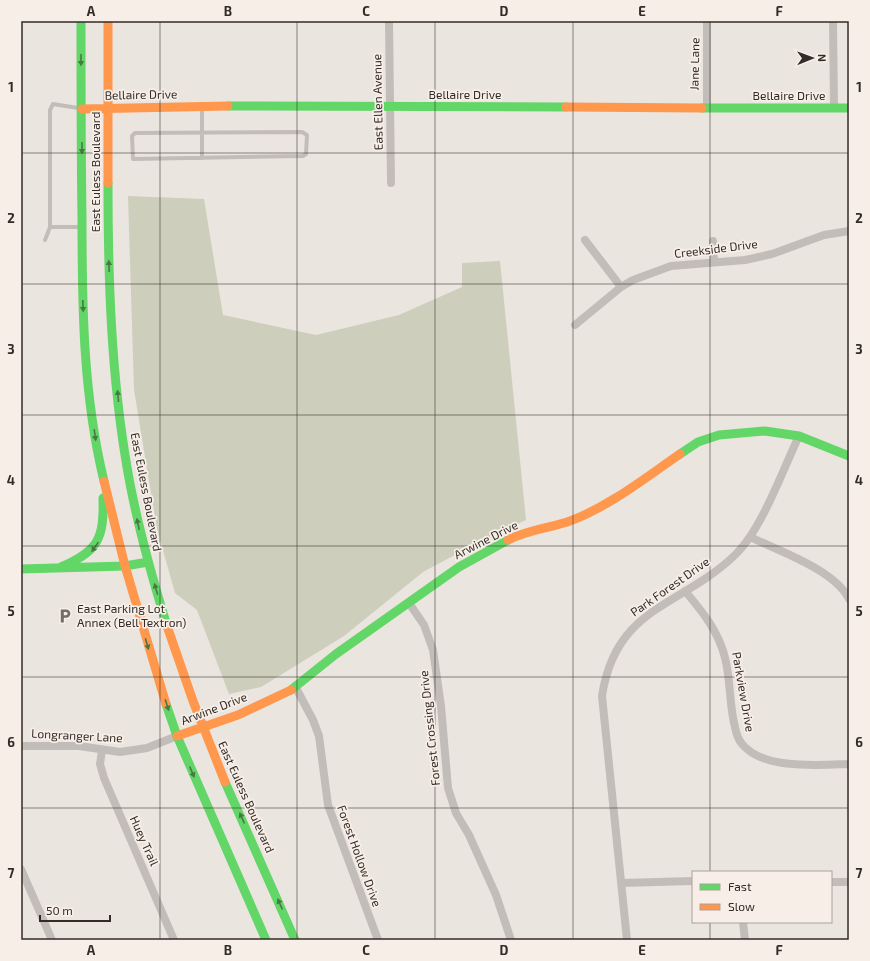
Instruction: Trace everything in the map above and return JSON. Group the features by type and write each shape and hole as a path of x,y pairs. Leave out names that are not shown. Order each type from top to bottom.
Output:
{"main road":[{"name":"East Euless Boulevard","path":"81,21 82,290 85,348 98,455 124,566 156,674 177,736 266,940"},
{"name":"East Euless Boulevard","path":"108,21 110,307 119,413 139,528 164,617 202,726 295,940"},
{"name":"Bellaire Drive","path":"82,109 202,106 849,108"},
{"name":"Arwine Drive","path":"177,736 238,714 296,688 336,654 384,618 409,604 459,567 493,548 529,532 570,521 615,500 698,442 719,435 744,431 765,431 799,436 849,454"},
{"path":"61,567 75,562 92,552 101,538 104,524 103,496 98,455"},
{"path":"21,569 124,566 148,562"}],"street":[{"name":"East Ellen Avenue","path":"389,21 391,183"},
{"name":"Jane Lane","path":"706,108 708,21"},
{"path":"833,21 834,108"},
{"name":"Creekside Drive","path":"575,325 621,287 633,280 671,266 745,260 772,254 824,235 849,231"},
{"path":"585,240 621,287"},
{"path":"713,241 714,262"},
{"name":"Park Forest Drive","path":"627,940 602,696 605,678 615,654 629,632 645,616 721,567 737,553 750,537 757,526 799,436"},
{"path":"750,537 827,574 838,583 849,599"},
{"name":"Parkview Drive","path":"685,591 705,614 720,642 729,678 734,726 742,744 754,754 769,760 799,764 849,764"},
{"name":"Forest Crossing Drive","path":"409,604 424,625 434,650 441,706 448,788 456,812 469,835 496,895 511,940"},
{"name":"Forest Hollow Drive","path":"296,688 313,720 319,736 328,805 378,940"},
{"name":"Longranger Lane","path":"21,746 79,746 120,752 148,748 177,736"},
{"name":"Huey Trail","path":"102,750 100,764 104,778 174,940"},
{"path":"21,869 52,940"},
{"path":"621,883 692,882"},
{"path":"832,882 849,882"},
{"path":"743,923 745,940"}],"lane":[{"path":"45,240 50,227 50,110 53,104 82,109"},
{"path":"202,106 202,158"},
{"path":"202,132 302,132 307,135 308,148 306,154 303,156 133,159 132,136 135,133 202,132"},
{"path":"50,227 82,227"}],"green space":[{"path":"128,196 204,199 223,315 316,335 399,315 462,287 462,263 500,261 526,520 483,540 423,572 344,636 261,687 229,694 197,610 175,593 157,529 134,390"}],"traffic: fast":[{"path":"81,21 83,317 92,416 104,481"},
{"path":"228,106 566,107"},
{"path":"702,108 849,108"},
{"path":"108,183 110,290 117,397 127,467 139,527 167,626"},
{"path":"680,454 698,442 719,435 765,431 799,436 849,456"},
{"path":"61,567 84,555 97,542 102,523 103,498"},
{"path":"291,690 336,654 459,567 508,540"},
{"path":"21,569 125,566 148,562"},
{"path":"166,704 177,736 266,940"},
{"path":"225,782 295,940"}],"traffic: slow":[{"path":"108,21 108,183"},
{"path":"82,109 228,106"},
{"path":"566,107 702,108"},
{"path":"508,540 585,515 613,500 680,454"},
{"path":"104,481 125,566 166,704"},
{"path":"167,626 193,701 225,782"},
{"path":"177,736 238,715 291,690"}],"place":[{"name":"East Parking Lot Annex (Bell Textron)","path":"65,616"}]}
